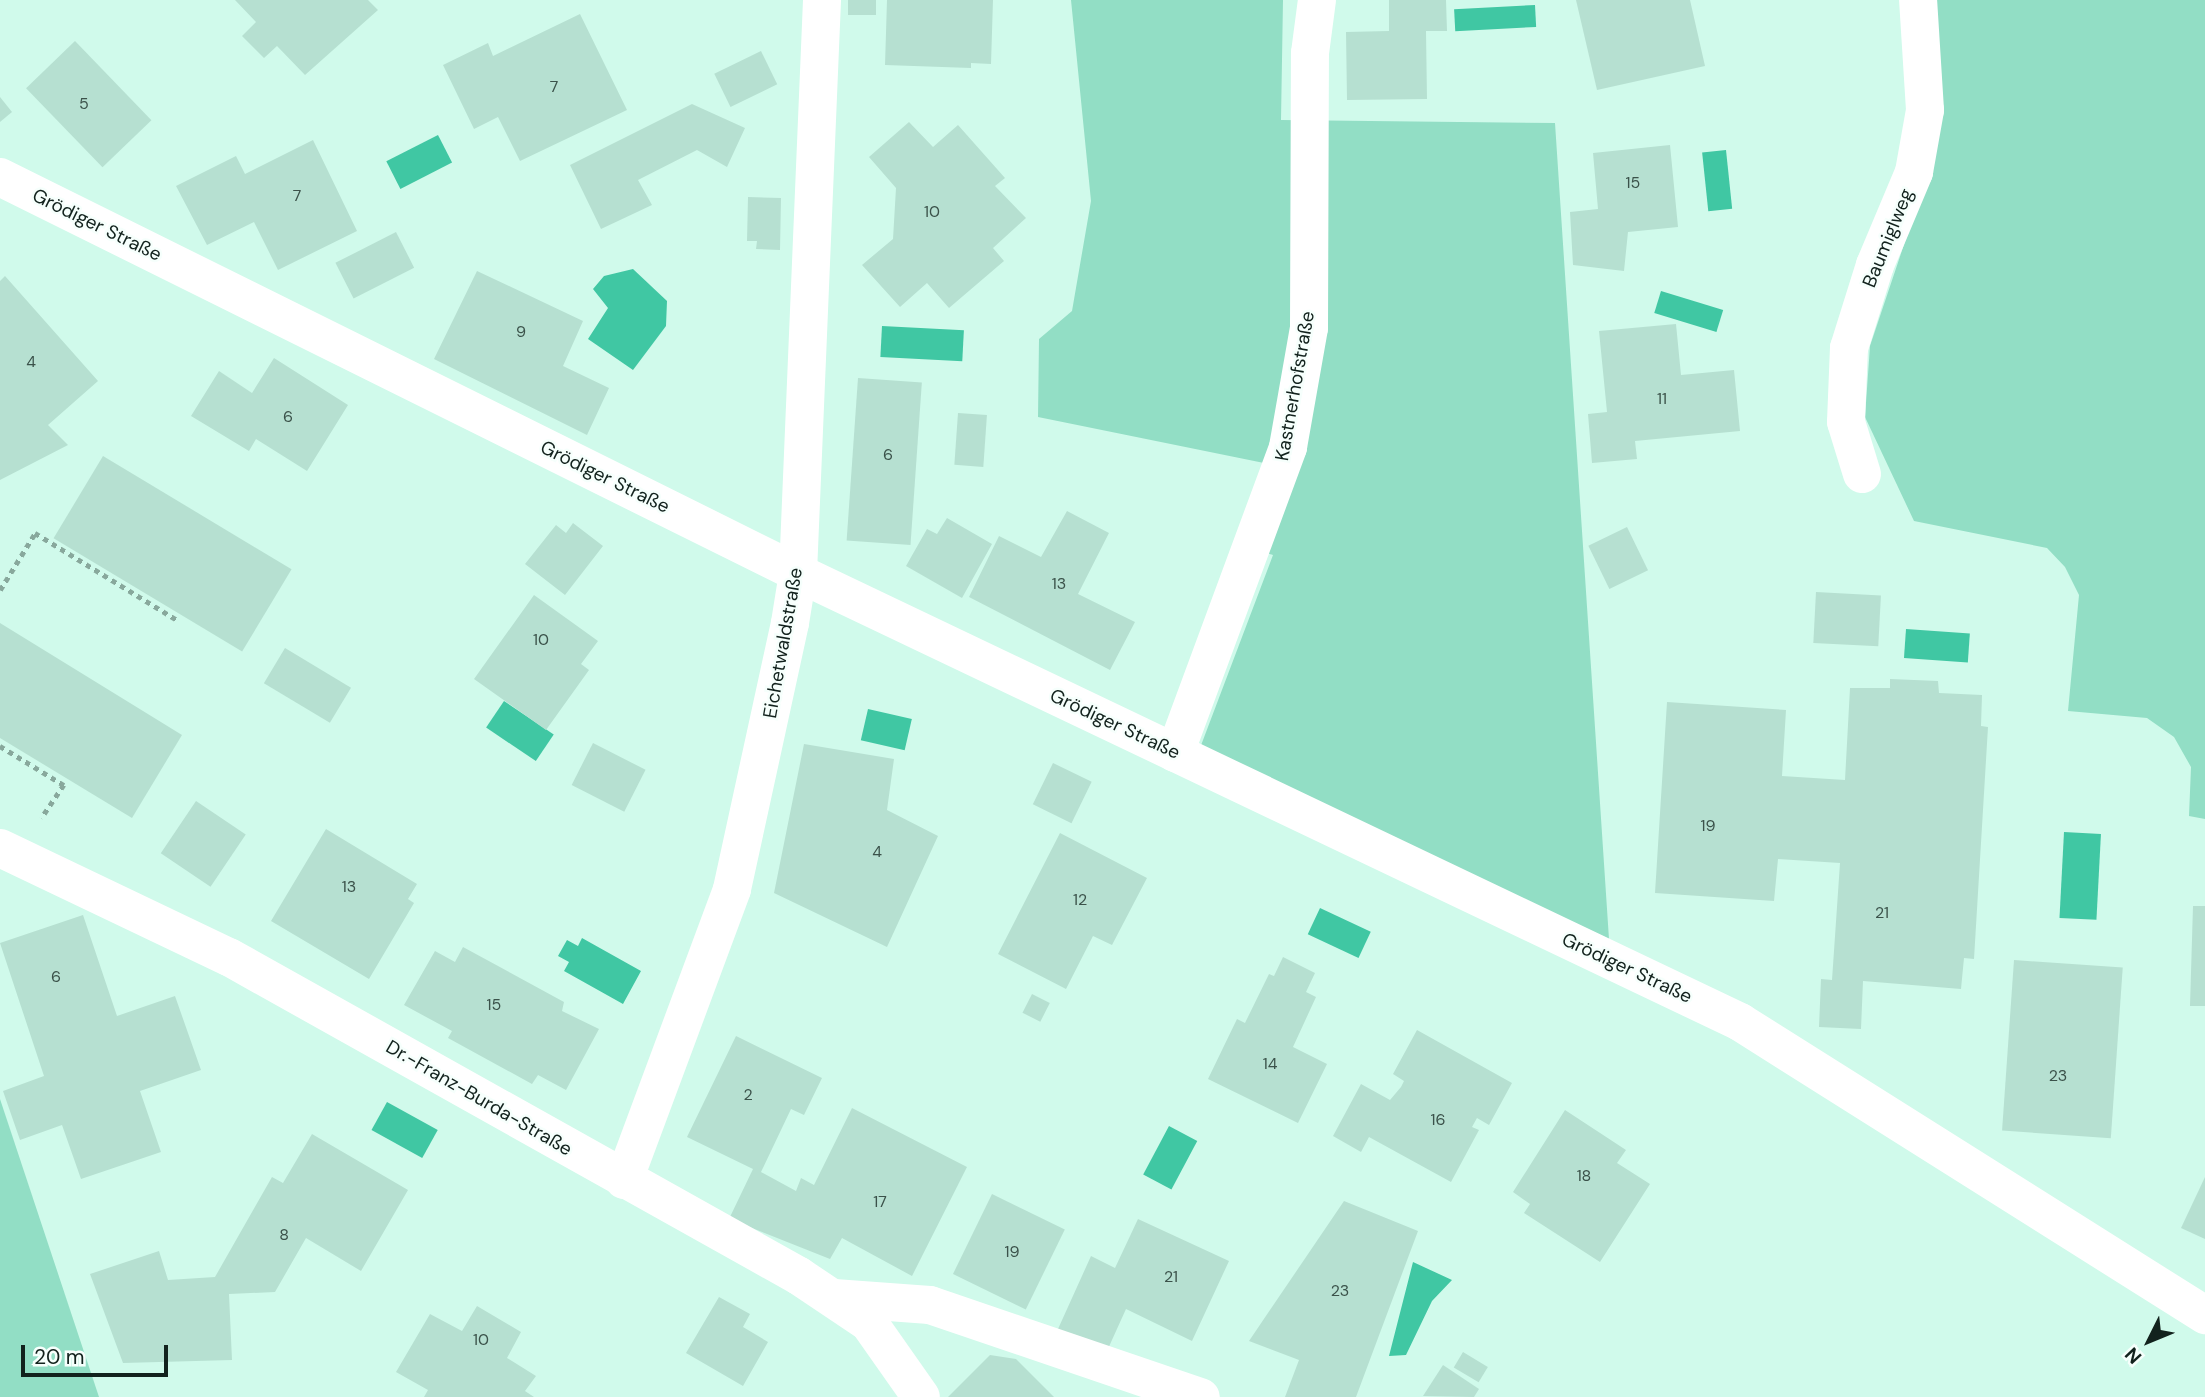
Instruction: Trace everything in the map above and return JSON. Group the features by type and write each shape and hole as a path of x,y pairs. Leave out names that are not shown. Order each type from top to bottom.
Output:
{"street":[{"name":"Eichetwaldstraße","path":"624,1180 732,889 798,573 822,0"},
{"name":"Kastnerhofstraße","path":"1175,753 1288,447 1309,328 1310,53 1317,0"},
{"name":"Baumiglweg","path":"1862,474 1846,422 1849,348 1875,265 1914,172 1924,110 1918,0"},
{"name":"Grödiger Straße","path":"0,177 798,573 1740,1022 2205,1315"},
{"name":"Dr.-Franz-Burda-Straße","path":"11,852 229,957 832,1298 869,1324 921,1397"},
{"path":"832,1298 930,1305 1201,1397"}],"path":[{"path":"0,590 35,533 177,620"},
{"path":"0,746 64,785 11,852"}],"shaded area":[{"path":"1071,0 1283,0 1281,120 1555,123 1609,939 1200,748 1273,555 1242,545 1264,463 1038,417 1039,339 1072,311 1091,201"},
{"path":"1930,0 2205,0 2205,819 2189,816 2191,767 2174,737 2147,718 2068,711 2079,595 2065,567 2047,548 1914,521 1865,417 1870,346 1938,143"},
{"path":"1535,5 1536,27 1455,31 1454,9"},
{"path":"438,135 452,163 400,189 386,161"},
{"path":"1726,150 1732,209 1708,211 1702,153"},
{"path":"633,269 667,301 666,326 633,370 588,339 608,308 593,289 604,276"},
{"path":"1661,291 1723,310 1716,332 1654,313"},
{"path":"882,326 964,330 962,361 880,357"},
{"path":"1906,629 1970,633 1968,662 1904,658"},
{"path":"504,701 554,735 536,761 486,728"},
{"path":"868,709 912,719 905,750 861,740"},
{"path":"2064,832 2101,834 2096,920 2059,918"},
{"path":"1320,908 1371,932 1358,958 1308,934"},
{"path":"582,938 641,971 623,1004 564,971 569,962 558,956 567,940 578,946"},
{"path":"0,1099 99,1397 0,1397"},
{"path":"387,1102 438,1130 422,1158 371,1130"},
{"path":"1169,1126 1197,1141 1171,1190 1143,1175"},
{"path":"1413,1262 1452,1280 1432,1301 1406,1355 1389,1356"}],"building":[{"path":"235,0 368,0 378,10 305,75 277,46 264,58 242,36 256,22"},
{"path":"848,0 876,0 876,15 848,15"},
{"path":"887,0 993,0 991,64 971,63 971,68 885,65"},
{"path":"1389,0 1446,0 1447,31 1426,31 1427,99 1347,100 1346,32 1389,31"},
{"path":"1576,0 1690,0 1705,66 1597,90"},
{"path":"580,14 627,110 520,161 498,117 474,129 443,65 488,43 493,56"},
{"path":"75,41 151,120 102,167 26,88"},
{"path":"761,51 777,84 730,107 714,74"},
{"path":"0,97 12,112 0,122"},
{"path":"692,104 745,128 727,167 697,150 638,180 652,205 601,229 570,165"},
{"path":"909,122 933,147 958,125 1005,178 995,186 1026,218 993,248 1004,261 949,308 927,283 900,307 862,265 893,239 896,188 869,157"},
{"path":"313,140 357,231 278,270 254,222 207,245 176,186 236,156 245,174"},
{"path":"1670,145 1678,227 1628,232 1624,271 1573,265 1570,212 1598,209 1593,153"},
{"path":"748,197 781,198 780,250 756,249 757,241 747,241"},
{"path":"396,232 414,268 354,299 335,263"},
{"path":"477,271 583,321 563,366 609,388 587,435 434,359"},
{"path":"5,276 98,381 48,425 68,445 0,480 0,281"},
{"path":"1676,324 1681,375 1734,370 1740,431 1635,441 1637,459 1592,463 1588,414 1607,412 1599,331"},
{"path":"274,358 348,405 307,471 256,439 249,451 191,416 219,371 252,393"},
{"path":"858,378 922,382 910,545 847,541"},
{"path":"958,413 987,415 983,467 954,465"},
{"path":"103,456 292,569 242,652 54,538"},
{"path":"1067,511 1109,533 1078,594 1135,622 1110,670 969,597 999,536 1041,557"},
{"path":"947,518 992,544 962,598 906,566 927,529 937,534"},
{"path":"573,523 603,546 565,595 525,564 556,525 566,533"},
{"path":"1627,527 1648,570 1609,589 1588,546"},
{"path":"1816,592 1881,595 1878,646 1813,643"},
{"path":"534,595 598,641 581,664 589,670 546,730 474,679"},
{"path":"0,623 182,735 132,818 0,738"},
{"path":"285,648 351,688 330,723 264,683"},
{"path":"1890,679 1938,681 1939,693 1982,695 1981,726 1988,727 1974,959 1964,958 1961,989 1863,981 1861,1029 1819,1027 1821,979 1832,980 1840,863 1778,859 1774,901 1655,893 1667,702 1786,710 1782,776 1845,780 1850,688 1890,688"},
{"path":"593,743 646,770 624,812 572,785"},
{"path":"804,744 894,759 887,810 938,836 887,947 774,893"},
{"path":"1053,763 1092,782 1071,823 1033,804"},
{"path":"196,801 246,835 211,887 161,853"},
{"path":"326,829 417,884 408,899 414,903 369,979 271,921"},
{"path":"1060,833 1147,878 1112,945 1093,936 1066,989 998,954"},
{"path":"2193,906 2205,906 2205,1006 2190,1006"},
{"path":"83,915 117,1016 175,996 201,1070 140,1091 161,1152 81,1179 62,1125 20,1140 3,1091 44,1076 0,943"},
{"path":"463,947 564,1002 562,1011 599,1029 566,1090 538,1075 532,1084 448,1038 452,1031 404,1005 435,951 455,962"},
{"path":"1283,957 1315,973 1306,992 1316,997 1293,1047 1327,1064 1298,1123 1208,1079 1237,1019 1245,1023 1269,974 1274,976"},
{"path":"2014,960 2123,968 2111,1138 2002,1131"},
{"path":"1032,994 1050,1003 1040,1022 1022,1013"},
{"path":"1417,1030 1512,1083 1489,1125 1477,1118 1472,1127 1479,1130 1451,1182 1369,1137 1361,1152 1333,1136 1361,1084 1390,1100 1401,1087 1404,1081 1393,1074"},
{"path":"736,1036 822,1078 804,1115 791,1109 761,1172 796,1191 801,1178 814,1185 852,1108 967,1167 912,1276 842,1238 830,1259 729,1219 753,1169 687,1137"},
{"path":"1565,1110 1626,1150 1617,1163 1650,1184 1600,1262 1524,1213 1530,1204 1513,1192"},
{"path":"312,1134 408,1190 361,1271 306,1238 275,1292 229,1294 232,1360 123,1363 90,1274 159,1251 168,1280 215,1277 272,1177 283,1183"},
{"path":"2205,1177 2205,1239 2181,1228"},
{"path":"992,1194 1065,1230 1026,1310 953,1274"},
{"path":"1344,1201 1418,1231 1356,1397 1285,1397 1299,1360 1249,1341"},
{"path":"1138,1219 1229,1261 1192,1341 1126,1309 1107,1351 1058,1329 1091,1256 1115,1268"},
{"path":"719,1297 750,1314 743,1327 768,1342 743,1386 686,1353"},
{"path":"477,1306 521,1332 507,1358 536,1376 525,1391 534,1397 424,1397 428,1390 396,1372 430,1314 462,1331"},
{"path":"1463,1352 1488,1367 1479,1382 1454,1367"},
{"path":"990,1355 1016,1359 1054,1397 948,1397"},
{"path":"1443,1365 1479,1389 1474,1397 1423,1396"}]}
